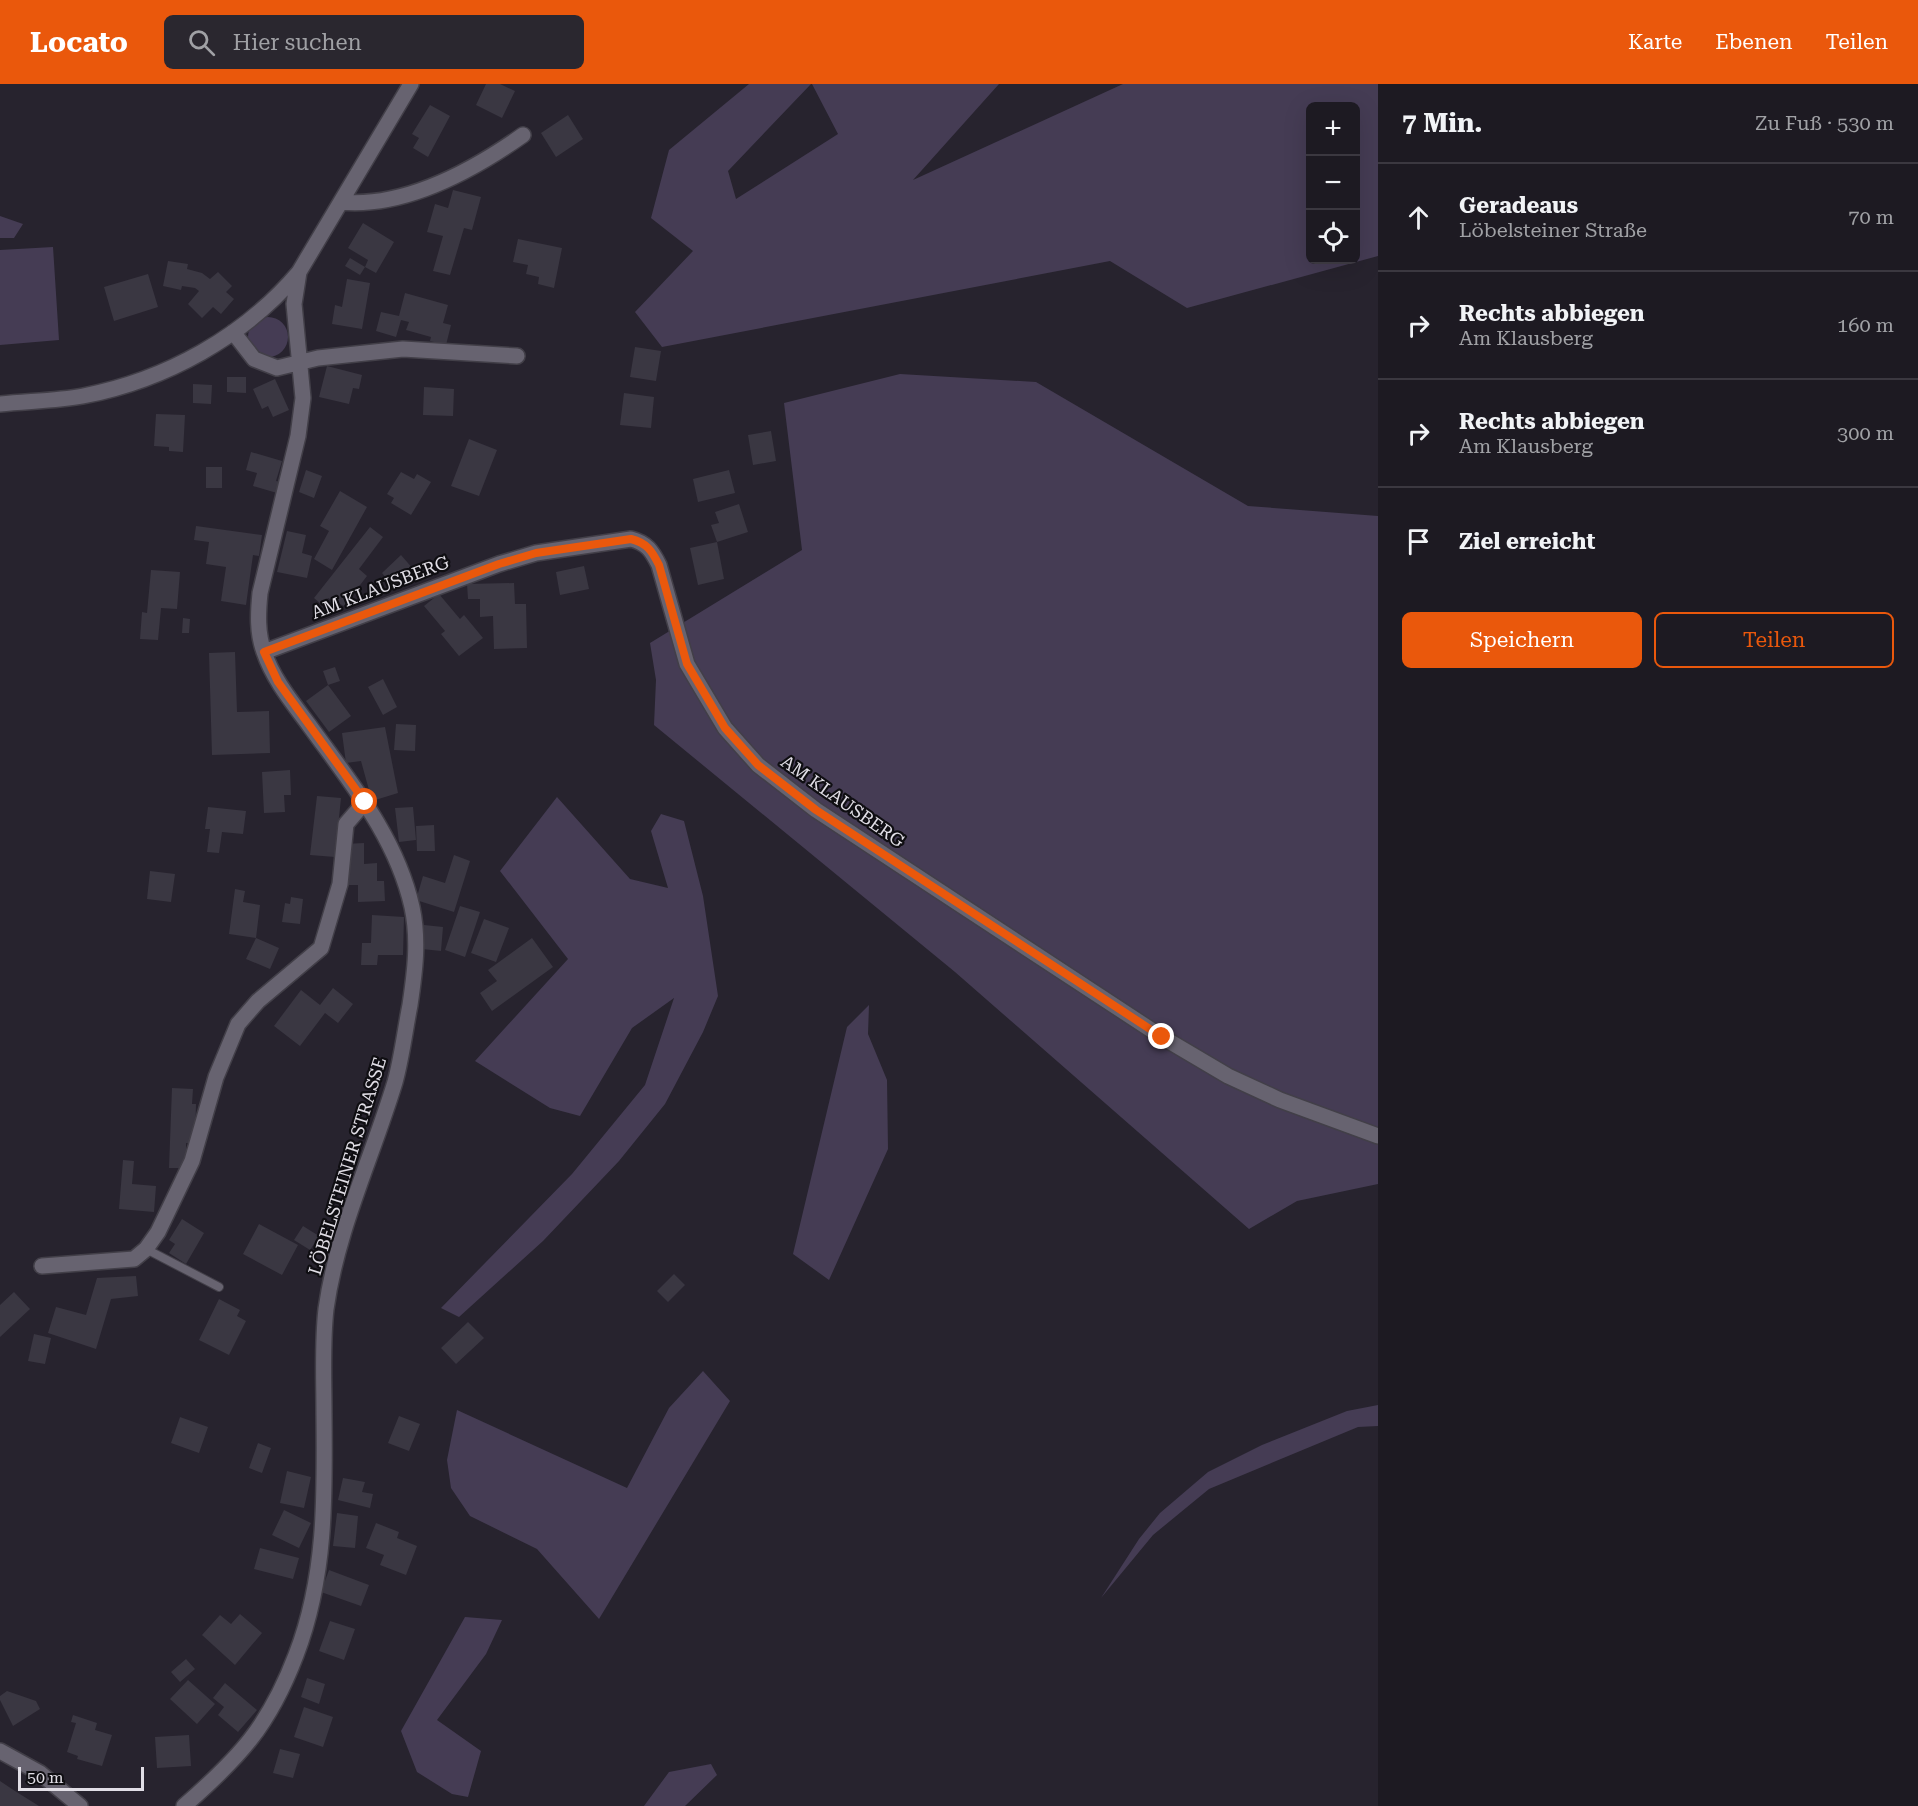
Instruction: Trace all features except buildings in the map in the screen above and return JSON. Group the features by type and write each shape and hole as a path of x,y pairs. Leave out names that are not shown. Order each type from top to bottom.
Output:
{"street":[{"name":"LÖBELSTEINER STRASSE","path":"184,1806 242,1752 259,1730 284,1683 312,1605 325,1520 322,1360 326,1308 347,1220 396,1078 416,957 416,930 398,859 365,802 278,682 264,652 258,619 260,593 298,436 303,398 294,304 299,272 411,84"},
{"path":"341,202 377,202 443,181 483,163 523,135"},
{"path":"0,404 82,396 138,382 176,366 233,332 278,296 299,272"},
{"path":"233,332 245,349 260,363 277,368 318,358 403,349 517,356"},
{"name":"AM KLAUSBERG","path":"264,652 499,564 536,553 631,539 641,541 652,551 659,565 687,664 725,728 758,765 816,810 1162,1037 1227,1076 1280,1100 1378,1136"},
{"path":"42,1266 134,1259 146,1249 183,1184 192,1161 216,1077 238,1024 258,1001 321,948 340,884 346,824 365,802"},
{"path":"0,1751 40,1773 80,1806"}],"lane":[{"path":"146,1249 219,1287"}],"shaded area":[{"path":"749,84 811,84 728,171 736,199 838,134 812,84 999,84 913,180 1123,84 1378,84 1378,256 1360,261 1360,102 1306,102 1306,264 1349,264 1187,308 1110,261 662,347 635,312 693,251 651,218 669,150"},
{"path":"0,216 23,224 14,238 0,238"},
{"path":"53,247 59,340 0,345 0,250"},
{"path":"268,317 282,323 288,337 282,351 268,357 254,351 248,337 254,323"},
{"path":"900,374 1036,382 1248,506 1378,516 1378,1184 1297,1201 1249,1229 955,972 654,725 656,680 650,643 802,550 784,403"},
{"path":"557,797 630,879 668,888 651,831 661,814 684,821 703,896 718,996 703,1032 665,1104 619,1161 543,1241 459,1317 441,1308 572,1174 645,1085 674,998 632,1028 580,1116 550,1108 475,1061 568,959 500,871"},
{"path":"869,1005 868,1034 887,1080 888,1149 829,1280 793,1254 847,1027"},
{"path":"703,1371 730,1401 599,1619 537,1549 470,1516 451,1488 447,1460 457,1410 627,1488 669,1408"},
{"path":"1378,1405 1378,1426 1358,1427 1209,1489 1153,1535 1101,1598 1139,1539 1160,1513 1208,1472 1262,1445 1347,1411"},
{"path":"465,1617 502,1620 486,1654 437,1720 481,1751 468,1797 452,1794 417,1772 401,1731"},
{"path":"711,1764 717,1775 685,1806 644,1806 669,1772"}],"route":[{"path":"365,802 278,682 264,652 499,564 536,553 598,542 631,539 641,541 652,551 659,565 687,664 711,708 725,728 758,765 816,810 1162,1037"}]}
